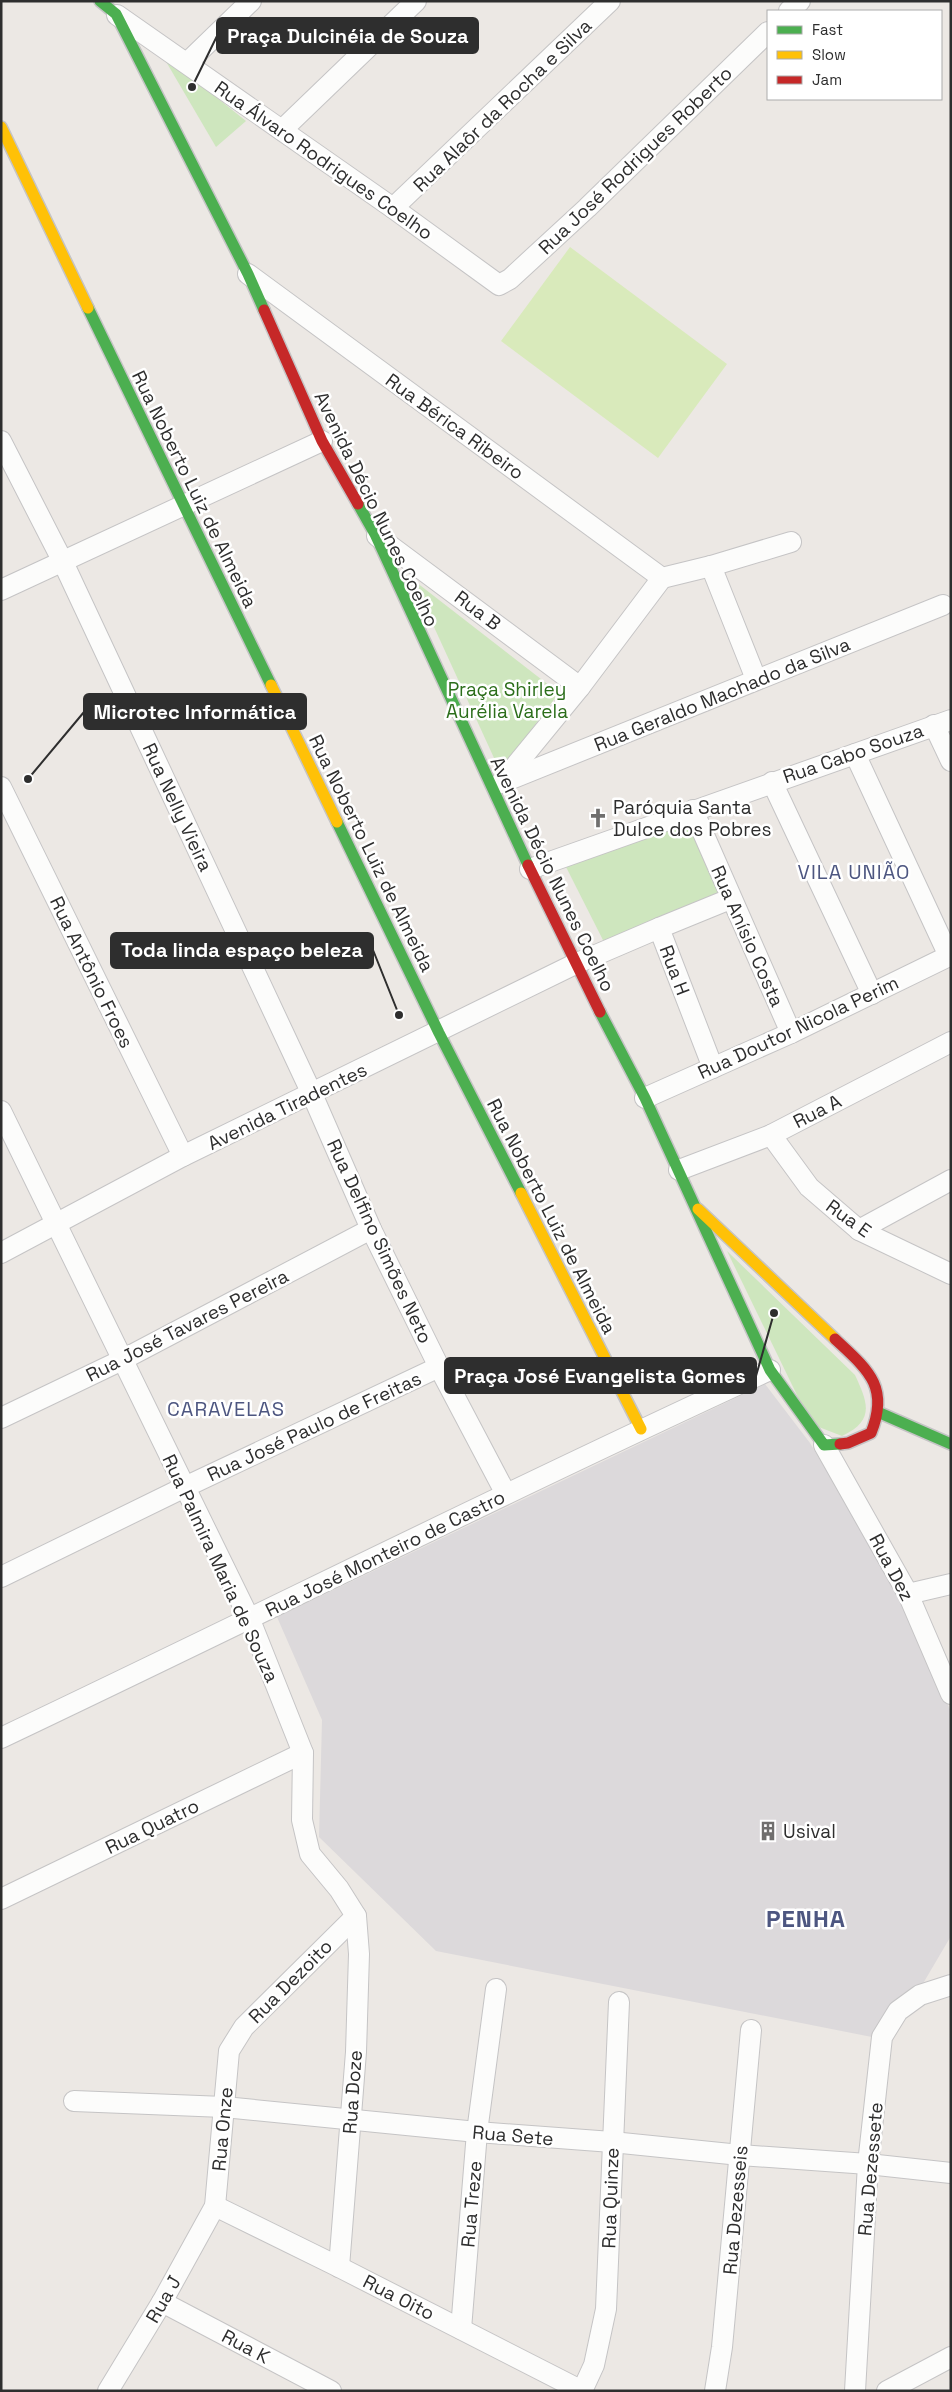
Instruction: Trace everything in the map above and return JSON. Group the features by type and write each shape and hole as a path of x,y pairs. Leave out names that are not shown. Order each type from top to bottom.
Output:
{"street":[{"name":"Rua Álvaro Rodrigues Coelho","path":"100,1 499,285"},
{"path":"187,63 251,1"},
{"path":"282,130 416,1"},
{"name":"Rua Alaôr da Rocha e Silva","path":"393,208 610,1"},
{"path":"790,10 800,1"},
{"name":"Avenida Décio Nunes Coelho","path":"116,14 248,274 322,441 375,534 497,788 530,869 576,964 645,1098 698,1209 770,1370 824,1445"},
{"name":"Rua José Rodrigues Roberto","path":"499,285 510,279 587,208 767,33"},
{"name":"Rua Noberto Luiz de Almeida","path":"1,126 439,1033 641,1429"},
{"name":"Rua Bérica Ribeiro","path":"248,274 662,578"},
{"name":"Rua Nelly Vieira","path":"1,441 62,560 312,1094"},
{"path":"1,590 62,560 322,441"},
{"name":"Rua B","path":"375,534 580,687"},
{"path":"497,788 580,687 662,578 711,566 791,542"},
{"path":"711,566 756,679"},
{"name":"Rua Geraldo Machado da Silva","path":"497,788 756,679 943,605"},
{"path":"943,722 951,761"},
{"name":"Rua Cabo Souza","path":"530,869 943,722"},
{"path":"855,754 950,955"},
{"path":"772,782 872,994"},
{"name":"Rua Antônio Froes","path":"1,787 183,1156"},
{"name":"Rua Anísio Costa","path":"693,810 730,898 791,1033"},
{"path":"659,928 730,898"},
{"name":"Rua H","path":"576,964 659,928 713,1068"},
{"name":"Rua Doutor Nicola Perim","path":"645,1098 791,1033 950,955"},
{"name":"Avenida Tiradentes","path":"1,1253 183,1156 439,1033 576,964"},
{"name":"Rua A","path":"679,1170 770,1135 951,1042"},
{"name":"Rua Delfino Simões Neto","path":"312,1094 371,1229 439,1367 506,1494"},
{"name":"Rua Palmira Maria de Souza","path":"1,1111 250,1620 303,1753 302,1820 310,1854 339,1889 356,1916"},
{"name":"Rua E","path":"770,1135 808,1187 859,1230 951,1274"},
{"path":"859,1230 951,1180"},
{"path":"698,1209 862,1366 878,1392 880,1413 871,1433 848,1443 824,1445"},
{"name":"Rua José Tavares Pereira","path":"1,1418 122,1360 371,1229"},
{"name":"Rua José Paulo de Freitas","path":"1,1577 185,1486 439,1367"},
{"name":"Rua José Monteiro de Castro","path":"1,1738 250,1620 641,1429 770,1370"},
{"path":"880,1413 951,1444"},
{"name":"Rua Dez","path":"824,1445 908,1594 951,1694"},
{"path":"908,1594 951,1584"},
{"name":"Rua Quatro","path":"1,1899 303,1753"},
{"name":"Rua Dezoito","path":"230,2052 244,2027 356,1916"},
{"name":"Rua Doze","path":"339,2266 351,2119 359,1964 356,1916"},
{"name":"Rua Dezessete","path":"855,2391 868,2164 882,2037 898,2011 920,1995 951,1985"},
{"name":"Rua Treze","path":"461,2330 477,2132 496,1989"},
{"name":"Rua Quinze","path":"582,2391 594,2366 606,2309 619,2002"},
{"name":"Rua Dezesseis","path":"715,2391 722,2347 751,2030"},
{"name":"Rua Onze","path":"215,2206 230,2052"},
{"name":"Rua Sete","path":"74,2101 224,2108 477,2132 612,2142 740,2156 868,2164 951,2173"},
{"name":"Rua Oito","path":"215,2206 339,2266 582,2391"},
{"name":"Rua J","path":"108,2391 162,2302 215,2206"},
{"name":"Rua K","path":"162,2302 331,2391"},
{"path":"887,2391 951,2357"}],"shaded area":[{"path":"765,1384 810,1443 899,1593 951,1712 951,1936 918,1992 877,2038 436,1951 319,1837 322,1720 277,1617"}],"green space":[{"path":"161,53 246,121 216,147"},
{"path":"570,247 727,364 658,458 501,341"},
{"name":"Praça Shirley Aurélia Varela","path":"412,579 559,693 500,771"},
{"path":"690,818 721,895 606,946 564,863"},
{"path":"727,1251 855,1375 863,1394 866,1410 860,1424 853,1430 842,1436 811,1424"}],"traffic: fast":[{"path":"100,1 116,14 248,274 264,310"},
{"path":"88,308 271,685"},
{"path":"358,504 375,534 528,865"},
{"path":"337,822 439,1033 521,1193"},
{"path":"600,1012 645,1098 770,1370 824,1445 840,1444"},
{"path":"880,1413 951,1444"}],"traffic: slow":[{"path":"1,127 88,308"},
{"path":"271,685 337,822"},
{"path":"521,1193 641,1429"},
{"path":"698,1209 835,1339"}],"traffic: jam":[{"path":"264,310 322,441 358,504"},
{"path":"528,865 600,1012"},
{"path":"835,1339 857,1360 872,1380 878,1403 871,1433 848,1443 840,1444"}],"place":[{"name":"Praça Dulcinéia de Souza","path":"192,87"},
{"name":"Microtec Informática","path":"28,779"},
{"name":"Paróquia Santa Dulce dos Pobres","path":"598,818"},
{"name":"Toda linda espaço beleza","path":"399,1015"},
{"name":"Praça José Evangelista Gomes","path":"774,1313"},
{"name":"Usival","path":"768,1831"}],"district":[{"name":"VILA UNIÃO","path":"854,872"},
{"name":"CARAVELAS","path":"226,1409"},
{"name":"PENHA","path":"806,1919"}]}
